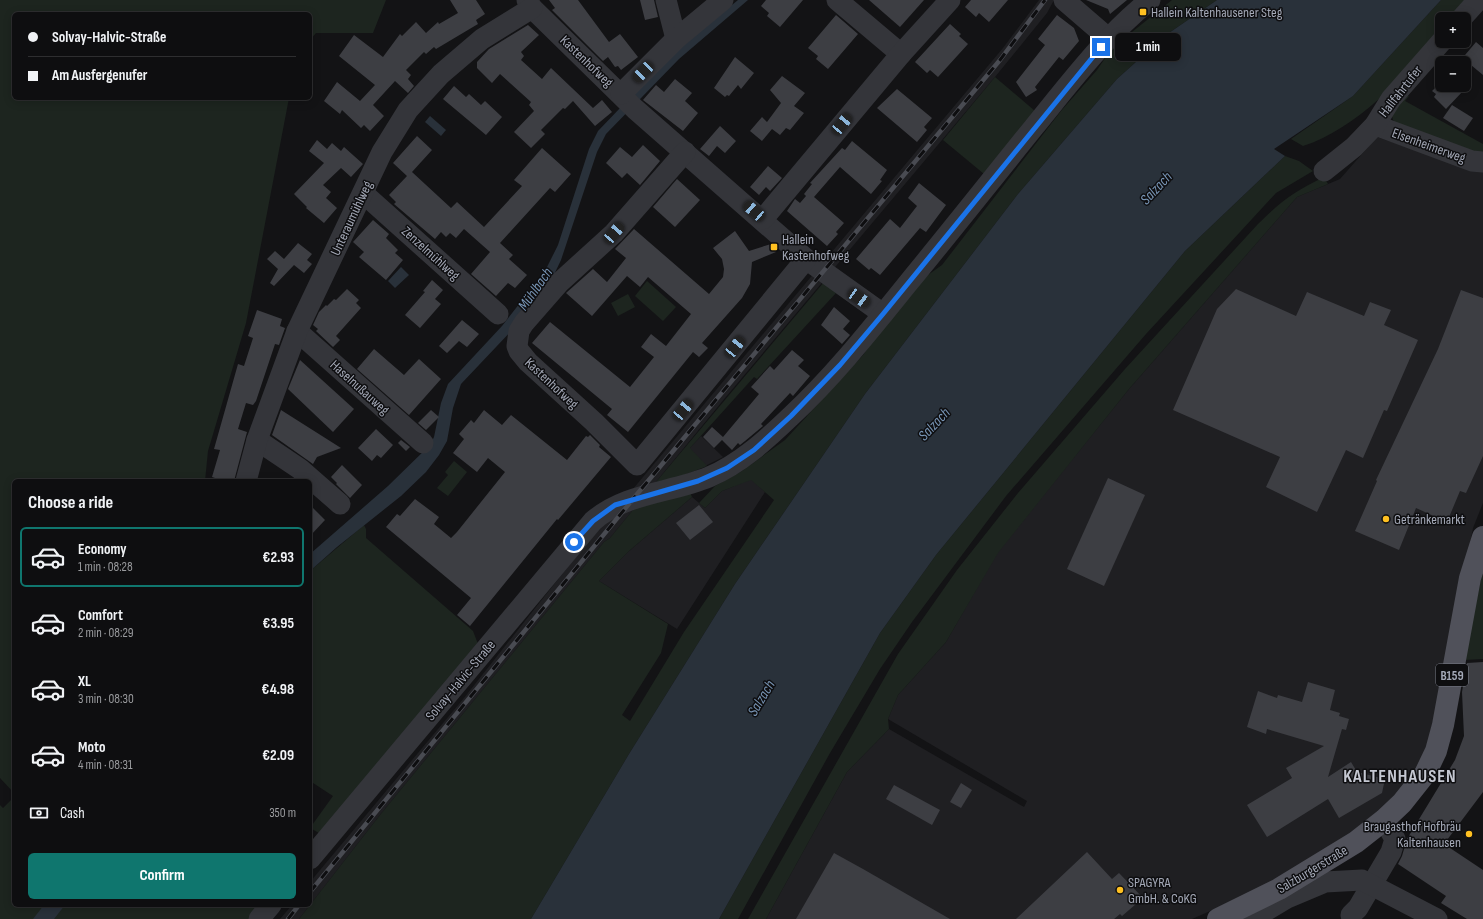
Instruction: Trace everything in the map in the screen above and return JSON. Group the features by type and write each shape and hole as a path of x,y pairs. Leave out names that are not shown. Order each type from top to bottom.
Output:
{"main road":[{"name":"Salzburgerstraße","path":"1221,918 1279,889 1326,863 1356,842 1384,820 1402,803 1425,774 1436,751 1443,725 1470,578 1483,537"}],"street":[{"path":"666,0 676,39"},
{"path":"627,101 676,39 723,0"},
{"path":"837,0 901,54"},
{"path":"762,219 901,54 950,0"},
{"path":"1064,0 1108,38"},
{"name":"Solvay-Halvic-Straße","path":"312,857 593,521 615,505 709,477 754,450 791,416 840,365 883,314 1108,38 1150,0"},
{"path":"1467,12 1478,0"},
{"name":"Kastenhofweg","path":"530,4 627,101 806,259 883,314"},
{"name":"Unteraumühlweg","path":"247,479 257,440 297,331 382,152 408,110 441,74 482,39 530,4"},
{"name":"Hallfahrtufer","path":"1324,171 1354,147 1375,125 1391,99 1435,48"},
{"name":"Elsenheimerweg","path":"1375,125 1472,161 1483,162"},
{"name":"Kastenhofweg","path":"685,152 614,233 550,292 524,323 519,331 517,341 519,351 528,362 594,422 637,465 806,259"},
{"name":"Zenzelmühlweg","path":"363,193 498,314"},
{"name":"Haselnußauweg","path":"297,331 423,443"},
{"path":"257,440 300,469 311,479"},
{"path":"312,480 340,504"},
{"path":"1351,915 1358,908 1372,886 1391,852 1395,839 1384,820"},
{"path":"1252,919 1287,898 1325,882 1362,880 1437,919"},
{"path":"259,919 269,907"}],"shaded area":[{"path":"0,0 386,0 373,33 316,33 312,38 312,12 12,12 12,100 289,100 246,323 208,451 205,479 12,479 12,791 0,778"},
{"path":"1039,0 1054,0 1047,13 995,77 725,398 610,538 604,542 380,815 312,902 312,880 464,698 570,564 1003,48"},
{"path":"1172,0 1217,0 1166,35 1117,79 1018,194 865,394 735,584 629,754 531,919 299,919 308,907 312,907 312,902 380,815 604,542 610,538 637,505 690,492 692,497 629,551 599,581 668,624 661,653 622,715 630,721 684,632 774,500 751,480 722,491 705,508 699,503 715,486 742,471 785,440 863,355 911,287 942,265 1061,111 1097,70 1112,48"},
{"path":"1441,0 1472,0 1461,12 1435,12 1435,41 1396,83 1361,114 1323,138 1303,146 1291,139 1353,96"},
{"path":"995,77 1035,111 984,174 943,140"},
{"path":"1405,95 1409,96 1405,101 1483,144 1483,156 1398,126 1393,120 1391,112"},
{"path":"1377,137 1471,169 1483,169 1483,503 1473,528 1450,649 1426,750 1413,775 1380,813 1334,849 1233,901 1192,919 766,919 847,772 889,729 1024,807 1027,801 888,719 898,695 946,642 997,553 1129,389 1297,197 1340,179"},
{"path":"1285,156 1299,161 1313,171 1276,193 1146,334 1006,496 912,622 880,669 830,753 738,919 719,919 880,633 936,555 1185,251"},
{"path":"1324,177 1328,184 1297,197 1129,389 998,553 946,642 898,695 888,719 889,729 847,772 766,919 748,919 898,654 957,570 1018,493 1125,369 1258,224 1289,197"},
{"path":"647,281 676,307 663,321 635,296"},
{"path":"824,282 836,293 757,379 754,377 690,448 707,466 679,477 656,482"},
{"path":"628,294 635,307 618,316 611,303"},
{"path":"701,436 723,457 701,468 689,449"},
{"path":"454,461 467,472 448,496 437,488 448,475 445,472"},
{"path":"751,479 765,492 677,629 599,581 629,551 692,497 705,508 722,491"},
{"path":"364,525 366,529 366,538 473,631 478,644 319,833 312,829 312,825 333,796 312,782 312,569"},
{"path":"1483,573 1483,659 1464,660 1481,579"},
{"path":"12,799 12,907 259,907 249,919 0,919 0,805 3,808"},
{"path":"290,907 308,907 299,919 280,919"}],"water":[{"name":"Mühlbach","path":"738,0 748,0 679,59 606,134 597,152 561,260 551,281 513,329 461,384 453,408 447,441 439,455 426,472 401,496 337,547 312,569 312,552 388,486 430,445 434,437 441,403 448,384 502,326 545,271 558,245 589,149 598,131 667,59"},
{"name":"Salzach","path":"1217,0 1441,0 1353,96 1274,149 1285,156 1185,251 936,555 880,633 719,919 531,919 629,754 735,584 865,394 1018,194 1117,79 1166,35"},
{"path":"430,116 446,130 441,136 425,122"},
{"path":"401,267 409,275 395,288 388,281"},
{"path":"42,907 63,907 54,919 33,919"}],"building":[{"path":"450,0 476,0 485,14 476,20 478,24 436,49 434,47 426,54 424,52 406,70 411,75 408,79 414,86 408,93 395,81 373,105 384,116 370,131 364,125 361,128 342,110 340,114 324,101 337,82 360,101 375,85 339,56 354,35 383,57 400,34 402,36 416,22 426,33 438,22 439,24 458,13"},
{"path":"549,0 578,0 609,42 620,34 638,57 621,70 618,66 615,67 608,57 603,61 552,10 555,8"},
{"path":"640,0 654,0 658,17 645,20"},
{"path":"766,0 803,0 780,27 767,16 769,13 761,6"},
{"path":"869,0 924,0 900,27"},
{"path":"971,0 1008,0 989,22 979,13 976,17 965,7"},
{"path":"1086,0 1127,0 1110,14 1108,9"},
{"path":"836,15 858,34 828,69 816,59 818,56 808,48"},
{"path":"1057,15 1074,28 1079,41 1063,60 1059,57 1035,87 1037,90 1026,97 1016,82 1045,45 1038,39"},
{"path":"950,24 961,34 959,36 968,44 938,77 930,70 927,73 915,62"},
{"path":"528,25 539,35 521,52 524,56 521,60 542,79 551,68 593,108 602,100 612,112 595,126 573,101 565,109 563,108 541,130 545,134 531,148 514,132 534,111 529,105 531,102 500,74 492,83 477,68 477,62 489,49"},
{"path":"1476,42 1483,48 1483,75 1471,65 1471,56 1464,56"},
{"path":"735,57 754,73 741,89 738,85 729,96 727,95 725,97 714,88"},
{"path":"782,76 805,93 794,106 804,113 790,130 786,128 780,135 772,129 762,141 750,131 762,117 767,122 781,103 770,90"},
{"path":"675,79 692,93 685,101 698,113 683,131 643,100 656,85 664,92"},
{"path":"454,86 466,97 469,94 481,105 485,101 502,117 486,135 443,99"},
{"path":"1435,88 1435,92 1462,92 1446,109 1434,97 1436,94 1432,91"},
{"path":"897,89 932,118 924,127 927,130 917,142 877,108"},
{"path":"1452,105 1473,118 1464,131 1443,118"},
{"path":"720,126 736,141 725,153 717,146 709,156 700,149"},
{"path":"417,136 432,150 412,172 451,208 457,202 484,227 522,186 514,180 542,148 571,174 555,192 550,188 500,243 513,255 509,259 527,275 515,288 508,283 496,296 471,274 490,252 464,229 456,238 450,233 446,237 441,232 435,239 394,204 396,202 389,195 407,176 393,163"},
{"path":"317,140 327,149 332,143 341,151 344,147 363,164 351,177 341,168 323,185 331,192 326,198 337,208 324,223 306,208 307,207 294,194 324,163 309,151"},
{"path":"852,141 887,170 880,180 882,181 871,194 840,167 814,197 844,223 836,232 838,234 827,246 787,211 795,199 800,203 806,196 804,194 812,184 810,183 842,148 845,150"},
{"path":"643,145 660,161 640,185 627,173 622,178 606,163 620,147 632,157"},
{"path":"768,166 782,178 770,191 766,187 759,195 750,187"},
{"path":"677,179 700,200 675,227 653,207"},
{"path":"919,183 946,205 926,232 920,228 880,275 871,268 869,270 856,259 890,219 900,228 917,206 908,198"},
{"path":"373,220 389,234 386,238 398,250 395,253 403,260 386,280 359,257 364,252 353,242"},
{"path":"634,229 709,294 723,277 724,269 722,259 713,248 735,231 749,251 771,244 776,252 752,262 750,284 742,298 702,343 708,348 699,357 693,352 628,432 607,415 612,409 532,343 550,322 630,387 654,357 641,347 651,334 666,346 691,314 648,277 640,287 627,276 592,316 566,293 593,269 607,282 626,258 615,249"},
{"path":"298,243 312,254 307,260 312,264 304,273 294,265 274,286 270,283 278,269 267,259 275,251 284,259"},
{"path":"432,280 443,290 435,299 441,304 420,328 405,315 425,292 423,291"},
{"path":"347,289 359,300 356,303 361,308 336,336 340,340 333,347 316,331 318,329 313,325 319,312 334,299 336,300"},
{"path":"1236,289 1296,316 1307,292 1364,316 1370,302 1391,310 1384,325 1418,340 1387,411 1384,410 1363,458 1346,450 1317,512 1266,487 1280,457 1173,410 1217,309"},
{"path":"1461,290 1483,298 1483,456 1466,493 1460,491 1447,522 1416,508 1399,550 1355,531 1377,481 1376,480 1438,349"},
{"path":"834,307 850,321 843,329 850,335 842,344 821,325"},
{"path":"257,310 282,319 280,326 285,328 279,345 275,344 256,401 253,405 246,403 238,429 247,432 235,479 218,479 212,477 220,450 214,449 238,364 244,366 253,338 248,336"},
{"path":"462,320 479,334 467,347 459,341 447,353 439,346"},
{"path":"374,349 404,375 419,359 441,379 409,415 357,369"},
{"path":"792,350 804,360 798,366 810,376 793,396 790,393 761,424 763,426 740,445 738,443 732,450 722,440 714,448 703,437 712,427 723,437 759,394 751,387 770,366 774,370"},
{"path":"300,360 354,409 333,432 288,389"},
{"path":"281,410 341,448 317,457 313,464 272,435"},
{"path":"431,410 439,417 426,430 418,423"},
{"path":"484,410 502,425 511,415 567,460 586,436 588,437 590,435 600,445 599,447 611,457 558,520 557,519 470,626 457,615 471,598 386,527 397,514 400,516 415,499 439,517 434,524 451,538 457,532 505,472 488,458 477,472 453,453 464,439 459,434 471,420 474,423"},
{"path":"376,429 393,445 381,458 377,455 372,461 358,448"},
{"path":"401,440 410,447 406,451 398,443"},
{"path":"342,465 362,485 350,498 331,477"},
{"path":"1108,478 1145,495 1104,586 1067,569"},
{"path":"699,505 713,522 690,540 676,523"},
{"path":"312,507 325,520 312,534"},
{"path":"1483,662 1483,792 1444,844 1483,870 1483,919 1467,919 1441,903 1446,896 1398,864 1407,839 1455,760 1464,736 1462,692 1467,663"},
{"path":"1308,682 1335,690 1330,710 1340,713 1339,716 1349,719 1346,730 1342,729 1328,777 1351,762 1357,772 1385,779 1382,793 1339,818 1328,799 1267,837 1247,805 1292,778 1286,768 1324,746 1267,729 1266,734 1247,727 1258,691 1277,698 1278,695 1302,702"},
{"path":"961,783 972,790 961,808 950,802"},
{"path":"894,785 940,810 932,825 886,799"},
{"path":"1087,852 1112,879 1119,873 1143,898 1122,916 1120,914 1114,919 1016,919"},
{"path":"834,853 863,869 950,919 796,919"}],"railway":[{"path":"312,890 633,499 1000,60 1045,0"},
{"path":"288,919 297,907"}],"place":[{"name":"Hallein Kaltenhausener Steg","path":"1143,12"},
{"name":"Hallein Kastenhofweg","path":"774,247"},
{"name":"Getränkemarkt","path":"1386,519"},
{"name":"Braugasthof Hofbräu Kaltenhausen","path":"1469,834"},
{"name":"SPAGYRA GmbH. & CoKG","path":"1120,890"}],"district":[{"name":"KALTENHAUSEN","path":"1400,776"}],"route":[{"path":"574,542 593,521 615,505 698,481 727,468 754,450 791,416 840,365 883,314 1101,47"}]}
